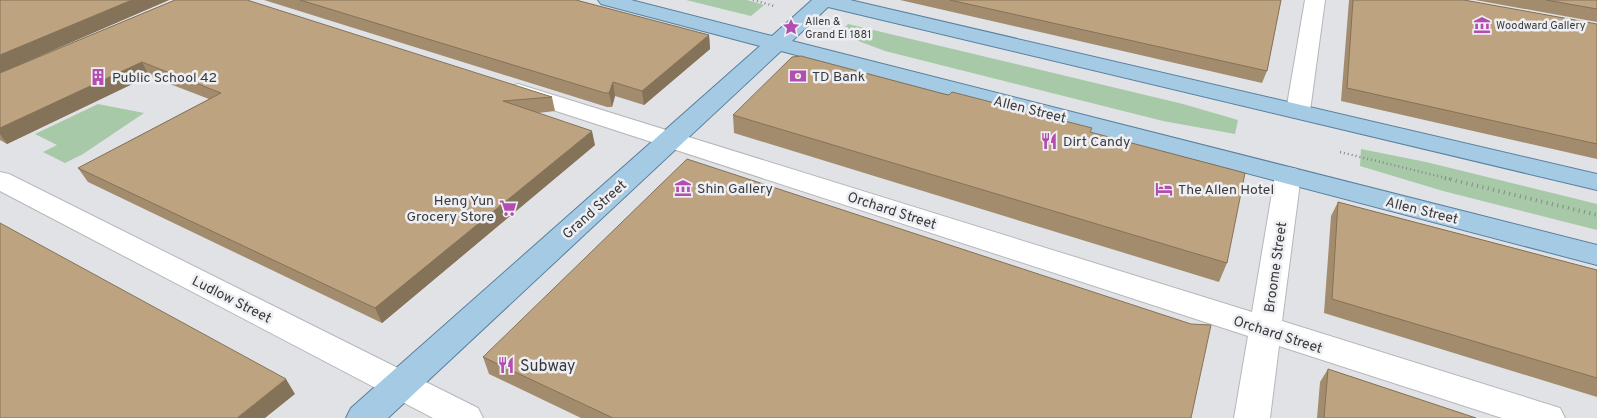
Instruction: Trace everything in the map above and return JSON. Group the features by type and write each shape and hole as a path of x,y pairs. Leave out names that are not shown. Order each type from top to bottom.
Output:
{"main road":[{"name":"Allen Street","path":"608,0 1597,255"},
{"name":"Grand Street","path":"364,418 825,0"},
{"path":"825,0 1597,182"}],"street":[{"path":"1298,110 1315,0"},
{"name":"Orchard Street","path":"499,84 1547,418"},
{"name":"Broome Street","path":"1252,418 1288,176"},
{"name":"Ludlow Street","path":"0,180 465,418"}],"green space":[{"path":"686,0 747,0 764,5 751,16"},
{"path":"848,24 1183,104 1238,120 1235,134 1163,121 885,51 853,39 837,36"},
{"path":"98,104 144,113 83,154 65,163 43,152 57,145 35,134"},
{"path":"1361,149 1426,162 1597,204 1597,230 1443,191 1360,166"}],"building":[{"path":"0,0 132,0 0,55"},
{"path":"175,0 247,0 552,97 503,101 592,131 375,308 78,168 221,93 142,62 0,128 0,73"},
{"path":"300,0 576,0 709,35 642,91 613,82 609,93 605,93"},
{"path":"950,0 1281,0 1267,71"},
{"path":"1353,0 1464,0 1597,24 1597,144 1347,88"},
{"path":"1546,0 1597,0 1597,9"},
{"path":"801,56 944,94 949,95 952,92 1092,128 1090,132 1245,173 1227,263 733,115 792,57"},
{"path":"687,159 1191,324 1211,325 1191,418 613,418 483,357"},
{"path":"1338,202 1597,270 1597,378 1332,299"},
{"path":"0,223 286,379 237,418 0,418"},
{"path":"1328,369 1476,418 1324,418"}],"place":[{"name":"Woodward Gallery","path":"1482,25"},
{"name":"Allen & Grand El 1881","path":"791,27"},
{"name":"TD Bank","path":"798,76"},
{"name":"Public School 42","path":"98,77"},
{"name":"Dirt Candy","path":"1049,141"},
{"name":"Shin Gallery","path":"683,188"},
{"name":"The Allen Hotel","path":"1164,189"},
{"name":"Heng Yun Grocery Store","path":"508,208"},
{"name":"Subway","path":"506,365"}]}
